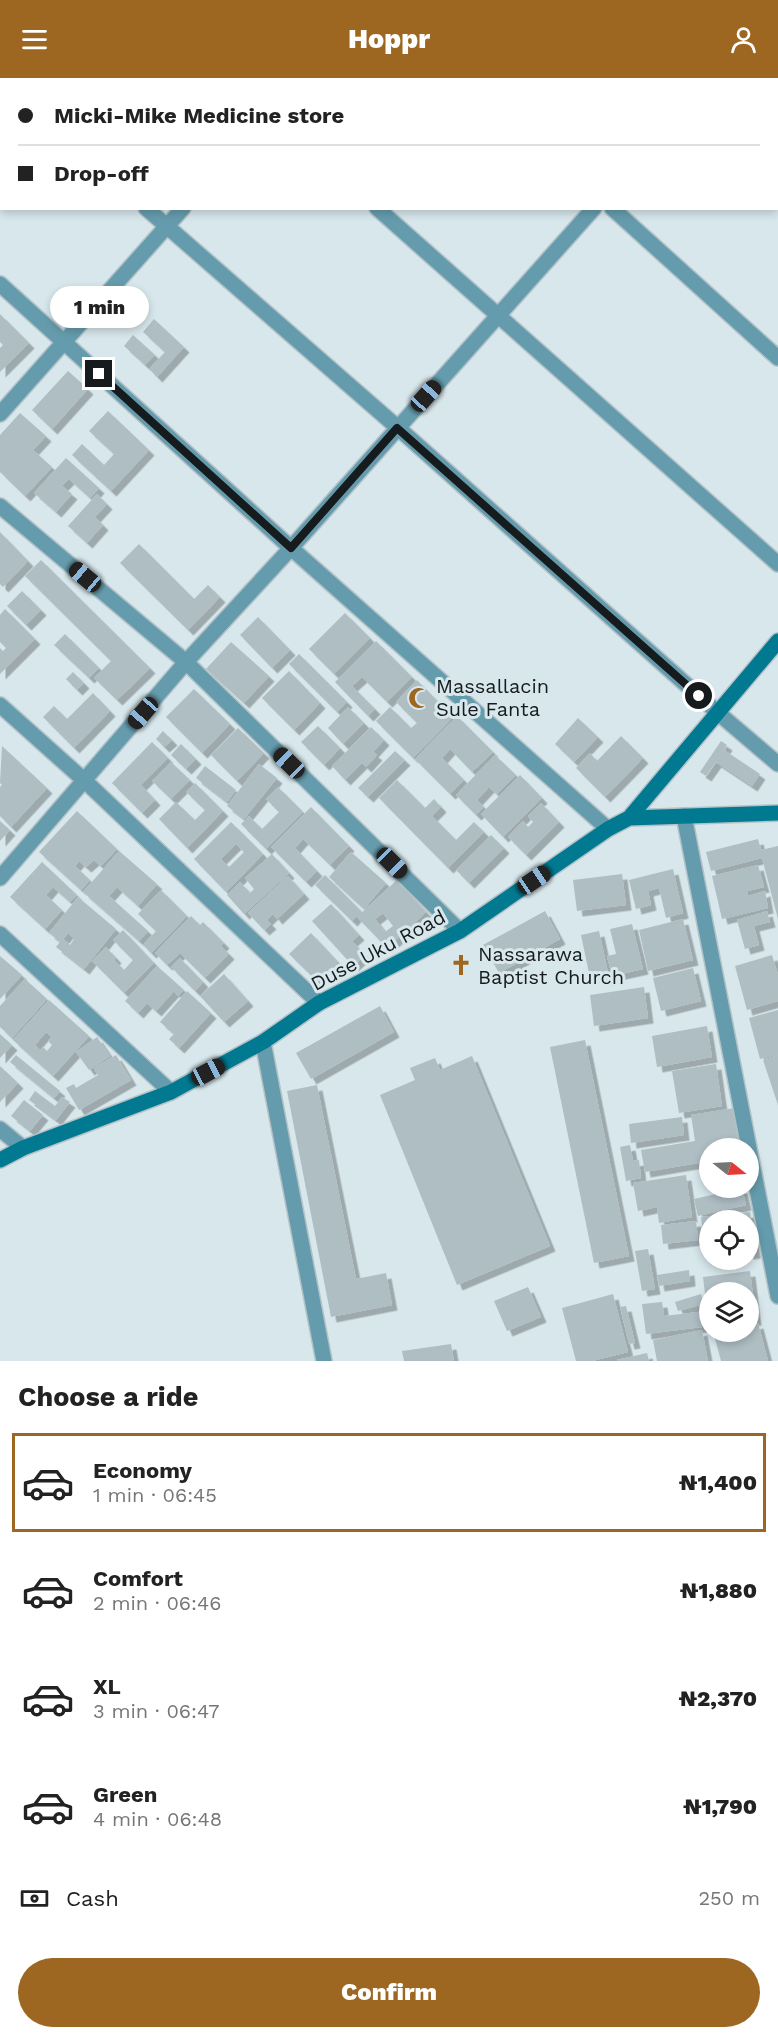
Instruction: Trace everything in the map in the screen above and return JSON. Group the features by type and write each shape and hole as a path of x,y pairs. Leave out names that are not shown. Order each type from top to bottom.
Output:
{"street":[{"path":"148,210 778,764"},
{"path":"0,414 181,210"},
{"path":"379,210 778,564"},
{"path":"0,878 186,662 291,548 592,210"},
{"path":"614,210 778,358"},
{"path":"0,284 291,548 608,829"},
{"path":"0,506 186,662 460,931"},
{"path":"629,818 778,641"},
{"path":"0,705 85,781 319,1003"},
{"name":"Duse Uku Road","path":"0,1160 23,1148 171,1092 263,1042 319,1003 460,931 608,829 629,818 778,813"},
{"path":"684,816 778,1296"},
{"path":"0,934 171,1092"},
{"path":"263,1042 324,1361"},
{"path":"0,1129 23,1148"}],"building":[{"path":"0,314 29,343 0,372 0,348 3,345 0,342"},
{"path":"154,319 184,347 157,377 149,369 165,352 143,332"},
{"path":"133,335 155,355 145,365 124,346"},
{"path":"68,371 88,389 52,429 32,410"},
{"path":"108,411 149,450 111,491 72,455 82,444 104,465 114,454 89,431"},
{"path":"20,413 46,436 33,450 52,467 25,496 0,472 0,435"},
{"path":"66,458 99,488 90,498 69,479 62,486 72,494 56,512 34,493"},
{"path":"97,494 107,504 95,517 103,525 87,543 68,526"},
{"path":"0,532 28,561 3,587 0,584"},
{"path":"139,544 194,599 208,585 220,597 188,630 120,563"},
{"path":"41,560 150,668 117,700 94,678 111,661 25,576"},
{"path":"22,591 41,610 26,625 7,606"},
{"path":"5,609 35,639 0,674 0,648 3,651 6,648 0,642 0,615"},
{"path":"345,613 370,638 334,674 309,649"},
{"path":"258,617 290,650 272,668 240,635"},
{"path":"65,634 99,668 89,678 54,645"},
{"path":"376,641 412,677 387,702 362,677 352,686 375,709 368,716 335,682"},
{"path":"231,642 269,676 244,703 206,669"},
{"path":"299,654 347,702 337,712 289,664"},
{"path":"289,671 320,703 294,730 262,698"},
{"path":"73,672 84,683 77,690 66,679"},
{"path":"417,680 453,717 413,758 376,721 390,707 411,728 417,723 396,702"},
{"path":"194,689 230,724 202,753 166,717"},
{"path":"93,693 110,711 74,748 43,717 54,706 67,719"},
{"path":"348,707 364,723 343,744 328,728"},
{"path":"457,716 493,752 472,772 450,749 442,758 464,780 450,794 415,759"},
{"path":"578,718 598,737 574,762 555,744"},
{"path":"318,726 340,748 324,765 301,742"},
{"path":"371,727 384,740 373,752 377,755 366,767 362,763 345,780 332,766"},
{"path":"238,728 264,753 237,781 211,755"},
{"path":"163,731 172,740 164,747 156,739"},
{"path":"621,736 643,758 605,797 576,768 590,753 597,761"},
{"path":"721,741 727,745 724,750 760,774 752,786 716,762 706,776 700,772"},
{"path":"152,742 168,758 141,785 155,800 142,813 112,783"},
{"path":"181,744 196,759 186,769 171,755"},
{"path":"2,746 47,788 11,827 0,816"},
{"path":"395,751 405,760 368,797 358,788"},
{"path":"495,755 516,775 497,794 489,787 477,800 484,807 476,815 456,795"},
{"path":"171,762 190,780 171,799 152,781"},
{"path":"259,764 277,778 244,819 227,806"},
{"path":"205,766 236,790 227,802 196,778"},
{"path":"520,775 542,798 503,837 481,814"},
{"path":"397,780 425,808 434,799 441,807 432,816 456,840 474,822 484,832 448,868 379,798"},
{"path":"195,783 223,811 187,848 159,819 176,802 195,820 205,810 186,792"},
{"path":"278,787 303,812 266,849 241,824 249,816 262,829 279,812 266,799"},
{"path":"541,803 559,822 526,855 508,837 523,821 528,827 533,822 528,816"},
{"path":"311,807 349,846 330,865 303,839 295,848 317,871 306,882 271,847"},
{"path":"77,811 117,849 101,866 94,860 86,867 79,861 75,866 90,880 81,890 39,852"},
{"path":"0,821 10,830 0,841"},
{"path":"231,822 263,854 226,892 194,859","holes":["236,844 244,852 229,867 221,859"]},
{"path":"491,835 504,848 469,883 456,870"},
{"path":"758,839 761,850 778,846 778,919 762,858 711,871 706,852"},
{"path":"119,851 157,884 138,906 117,887 109,896 148,931 139,941 83,892"},
{"path":"351,852 386,883 364,909 329,877"},
{"path":"272,854 289,873 244,914 227,895 240,882 250,893 254,889 245,878"},
{"path":"42,862 77,895 70,902 53,887 46,895 62,910 45,929 10,897"},
{"path":"758,865 764,887 747,891 748,896 765,891 768,908 722,919 712,876"},
{"path":"673,869 683,913 666,918 659,888 648,891 651,905 636,909 629,880"},
{"path":"622,874 626,905 577,911 573,880"},
{"path":"325,875 361,911 352,921 315,885"},
{"path":"288,876 304,894 277,919 273,914 267,920 271,924 264,930 248,913"},
{"path":"397,880 426,912 387,948 357,917","holes":["383,913 393,926 385,932 375,919"]},
{"path":"161,890 187,916 151,953 143,945 156,931 138,914"},
{"path":"78,897 116,929 84,969 56,947 60,942 49,933","holes":["68,933 74,939 70,945 63,939"]},
{"path":"331,904 359,935 352,941 365,955 353,966 312,921"},
{"path":"545,911 560,939 499,973 483,945"},
{"path":"767,911 770,922 754,926 759,945 745,949 737,920"},
{"path":"191,916 200,925 203,922 224,943 221,946 229,954 205,978 180,953 167,965 155,953"},
{"path":"683,919 693,960 648,971 639,930"},
{"path":"632,924 643,969 612,976 607,956 616,954 610,929"},
{"path":"123,930 154,963 124,993 92,961 106,947 124,970 133,960 113,940"},
{"path":"599,931 608,973 590,978 581,935"},
{"path":"311,933 338,962 318,982 289,954"},
{"path":"772,955 778,975 778,1001 747,1010 735,966"},
{"path":"0,956 22,975 0,999"},
{"path":"180,958 203,982 195,991 171,967"},
{"path":"157,966 184,990 178,996 174,991 156,1011 147,1003 138,1013 125,1001"},
{"path":"693,968 701,1001 661,1011 653,978"},
{"path":"224,974 248,1001 224,1022 200,996"},
{"path":"25,979 47,999 12,1038 0,1027 0,1006"},
{"path":"644,987 648,1018 594,1026 590,995"},
{"path":"187,991 211,1013 179,1048 169,1039 174,1034 160,1022"},
{"path":"49,1000 89,1036 53,1076 13,1040","holes":["46,1032 52,1037 48,1041 52,1045 47,1051 43,1047 40,1050 35,1045"]},
{"path":"380,1006 394,1032 311,1079 296,1053"},
{"path":"778,1010 778,1054 760,1059 749,1018"},
{"path":"707,1026 712,1057 657,1067 652,1036"},
{"path":"0,1034 12,1045 0,1058"},
{"path":"97,1037 110,1056 89,1070 76,1052"},
{"path":"585,1040 629,1256 594,1263 550,1047"},
{"path":"16,1055 60,1091 54,1098 10,1062"},
{"path":"116,1055 131,1080 79,1110 66,1088 74,1084 76,1088 98,1075 94,1068"},
{"path":"778,1055 778,1105 763,1060"},
{"path":"472,1056 550,1246 457,1285 380,1095 415,1080 410,1068 435,1058 440,1070"},
{"path":"716,1064 722,1106 679,1113 672,1071"},
{"path":"0,1066 18,1083 0,1102"},
{"path":"317,1085 356,1279 386,1273 392,1305 331,1317 287,1091"},
{"path":"35,1091 55,1106 62,1097 70,1102 56,1120 29,1100"},
{"path":"24,1100 43,1115 30,1131 11,1116"},
{"path":"735,1108 740,1138 699,1138 699,1163 645,1172 641,1150 695,1141 691,1115"},
{"path":"682,1117 684,1135 631,1143 629,1124"},
{"path":"630,1145 633,1161 639,1160 641,1178 626,1181 620,1147"},
{"path":"686,1175 692,1217 659,1223 657,1207 638,1211 633,1183"},
{"path":"744,1198 746,1205 724,1210 699,1210 698,1216 694,1199"},
{"path":"696,1221 698,1240 663,1244 661,1225"},
{"path":"648,1249 655,1289 642,1291 635,1251"},
{"path":"689,1270 690,1281 659,1286 657,1275"},
{"path":"750,1271 751,1282 704,1282 703,1277"},
{"path":"528,1287 541,1317 507,1331 494,1301"},
{"path":"613,1294 628,1352 592,1361 576,1361 562,1308"},
{"path":"699,1295 699,1305 678,1311 675,1302"},
{"path":"662,1302 664,1316 699,1312 699,1327 646,1334 642,1304"},
{"path":"626,1306 635,1343 629,1344 620,1307"},
{"path":"759,1327 768,1361 721,1361 716,1342 759,1342"},
{"path":"699,1331 699,1342 704,1342 708,1361 657,1361 653,1340"},
{"path":"451,1344 454,1361 404,1361 402,1351"},
{"path":"647,1353 649,1361 617,1361 617,1360"}],"place":[{"name":"Massallacin Sule Fanta","path":"419,698"},
{"name":"Nassarawa Baptist Church","path":"461,965"}],"route":[{"path":"99,374 291,548 397,428 699,696"}]}
